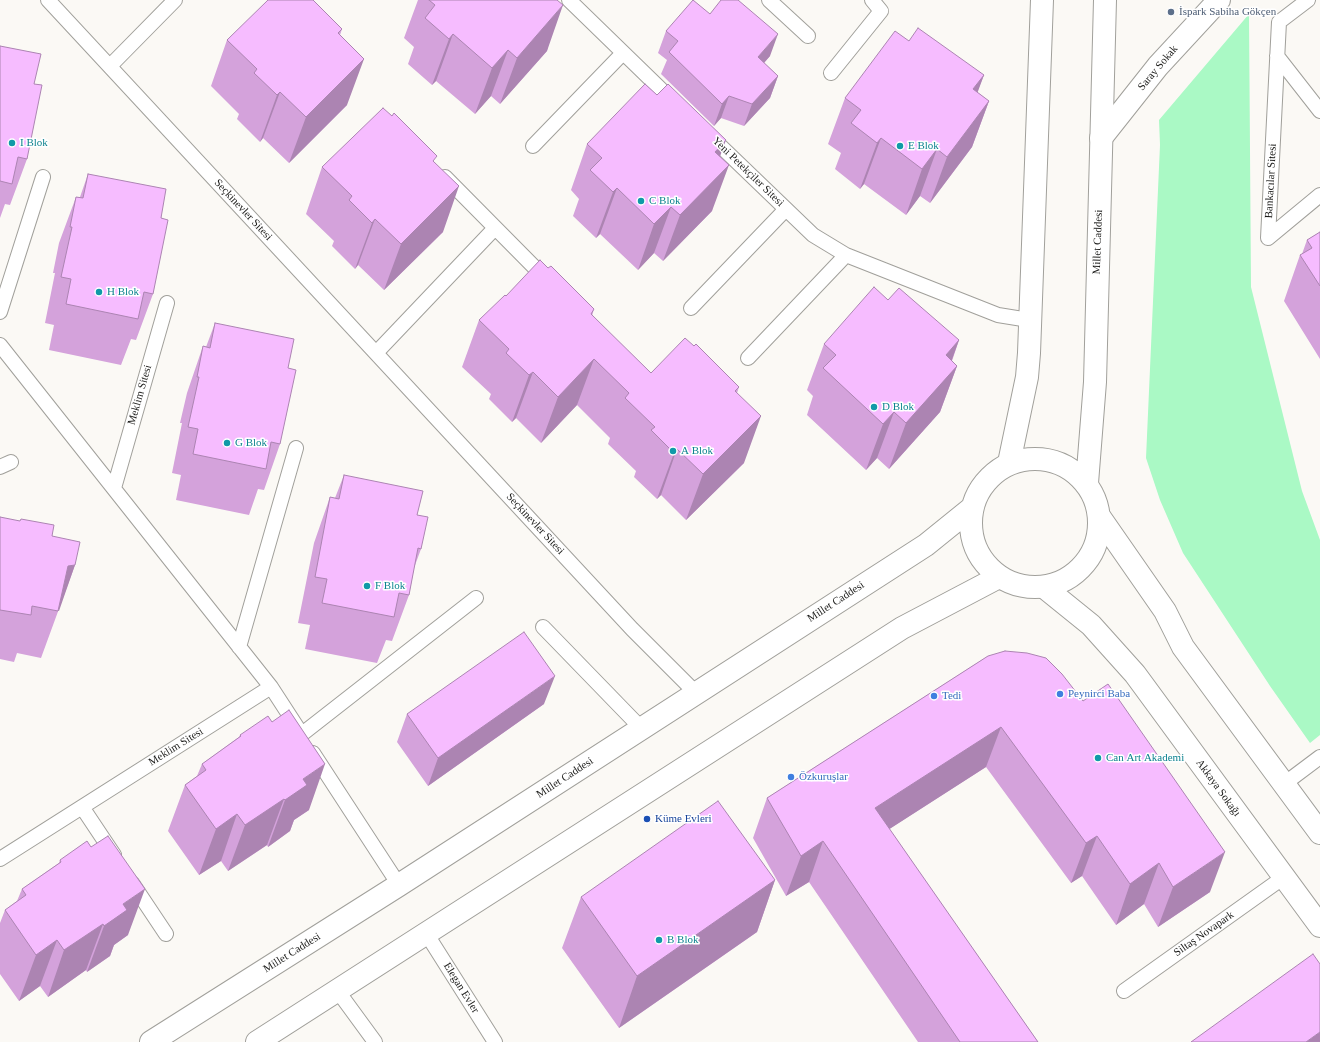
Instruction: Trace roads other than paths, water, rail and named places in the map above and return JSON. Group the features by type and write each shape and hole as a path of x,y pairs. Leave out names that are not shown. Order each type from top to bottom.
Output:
{"main road":[{"path":"1009,463 1027,377 1029,353 1029,320 1042,0"},
{"name":"Millet Caddesi","path":"1087,483 1095,382 1106,0"},
{"name":"Saray Sokak","path":"1101,138 1158,66 1219,0"},
{"path":"1038,459 1060,464 1087,483 1098,501 1098,538 1089,558 1075,574 1058,584 1044,587 1018,586 999,578 985,564 974,547 970,527 973,507 979,491 992,475 1009,463 1038,459"},
{"name":"Millet Caddesi","path":"151,1042 697,694 926,545 973,507"},
{"path":"1099,516 1165,611 1183,646 1320,833"},
{"path":"257,1042 902,628 999,578"},
{"name":"Akkaya Sokağı","path":"1044,587 1091,626 1135,674 1320,926"}],"lane":[{"name":"Seçkinevler Sitesi","path":"48,0 632,629 697,694"},
{"path":"110,66 175,0"},
{"path":"568,0 685,112"},
{"path":"770,0 808,36"},
{"path":"831,73 881,11 872,0"},
{"name":"Bankacılar Sitesi","path":"1308,0 1279,22 1268,238 1320,195"},
{"path":"533,146 623,53"},
{"path":"1277,56 1320,111"},
{"name":"Yeni Petekçiler Sitesi","path":"702,128 813,235 846,255 998,315 1029,320"},
{"path":"434,166 548,281"},
{"path":"0,312 43,177"},
{"name":"Yeni Petekçiler Sitesi","path":"691,308 786,209"},
{"path":"376,353 496,228"},
{"path":"748,358 846,255"},
{"name":"Meklim Sitesi","path":"114,488 167,303"},
{"path":"0,345 271,687 399,885"},
{"path":"239,647 296,448"},
{"path":"302,734 476,598"},
{"path":"543,627 642,729"},
{"name":"Meklim Sitesi","path":"0,859 271,687"},
{"path":"1284,784 1320,757"},
{"path":"82,807 166,934"},
{"name":"Siltaş Novapark","path":"1124,991 1284,878"},
{"name":"Elegan Evler","path":"426,934 495,1042"},
{"path":"337,990 375,1042"}],"place":[{"name":"İspark Sabiha Gökçen","path":"1171,12"},
{"name":"I Blok","path":"12,143"},
{"name":"E Blok","path":"900,146"},
{"name":"C Blok","path":"641,201"},
{"name":"H Blok","path":"99,292"},
{"name":"D Blok","path":"874,407"},
{"name":"G Blok","path":"227,443"},
{"name":"A Blok","path":"673,451"},
{"name":"F Blok","path":"367,586"},
{"name":"Peynirci Baba","path":"1060,694"},
{"name":"Tedi","path":"934,696"},
{"name":"Can Art Akademi","path":"1098,758"},
{"name":"Özkuruşlar","path":"791,777"},
{"name":"Küme Evleri","path":"647,819"},
{"name":"B Blok","path":"659,940"}]}
